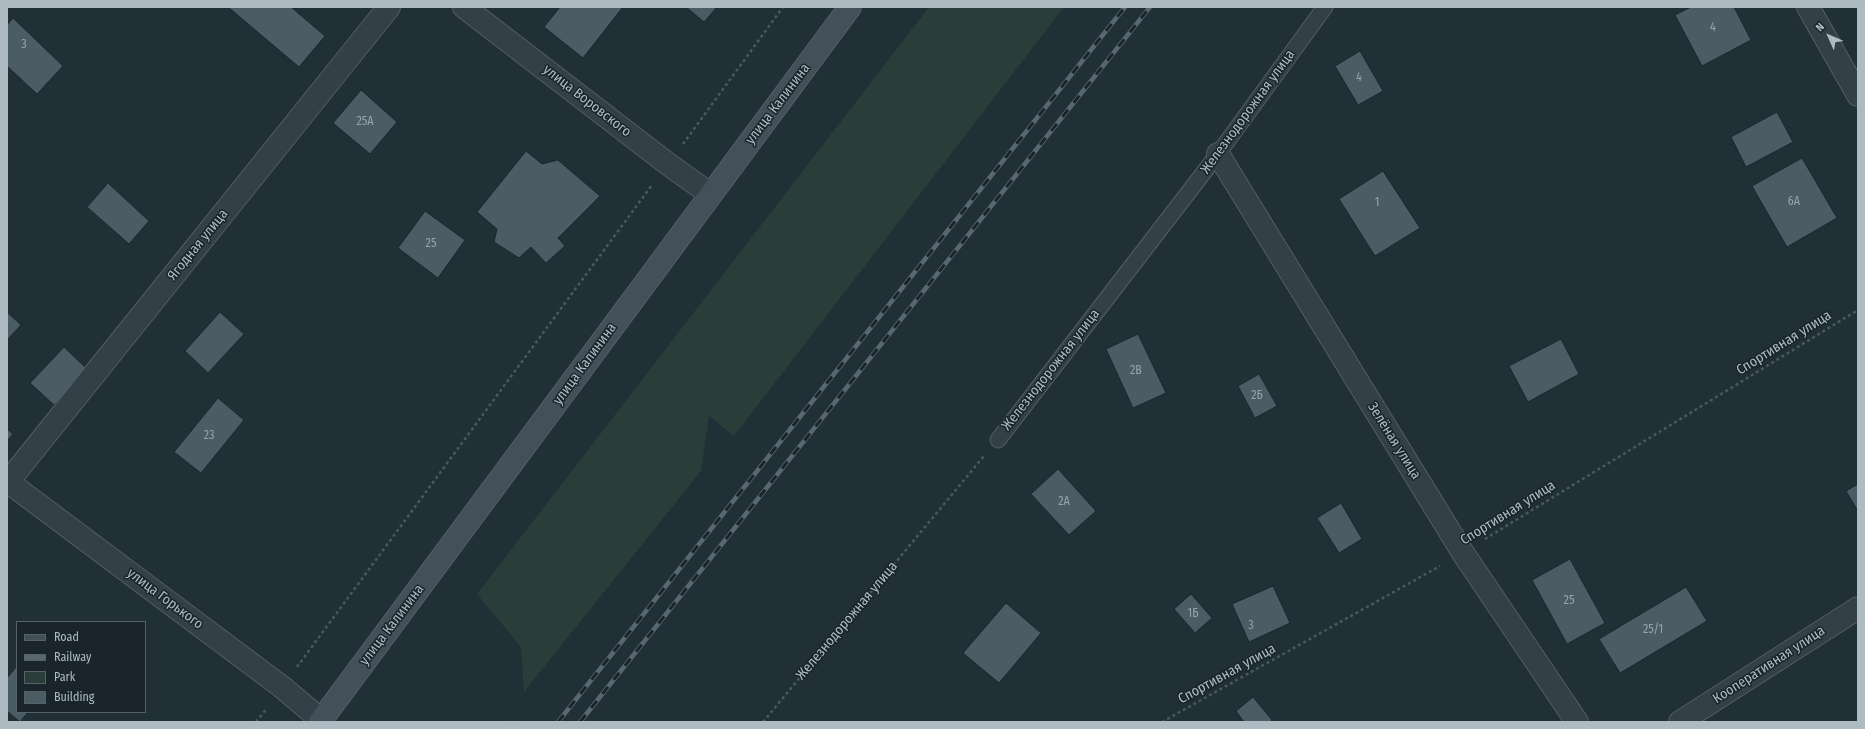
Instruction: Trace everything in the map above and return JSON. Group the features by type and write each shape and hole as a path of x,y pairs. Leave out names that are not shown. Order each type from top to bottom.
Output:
{"main road":[{"name":"улица Калинина","path":"321,721 850,7"}],"street":[{"name":"Ягодная улица","path":"7,482 389,7"},
{"name":"улица Воровского","path":"464,7 668,164 710,194"},
{"path":"1808,7 1858,95"},
{"name":"Зелёная улица","path":"1218,154 1463,553 1577,722"},
{"name":"улица Горького","path":"7,482 282,686 321,721"},
{"name":"Кооперативная улица","path":"1680,722 1858,608"}],"lane":[{"name":"Железнодорожная улица","path":"998,440 1218,154 1325,7"}],"path":[{"path":"256,722 783,7"},
{"name":"Спортивная улица","path":"1162,722 1463,553 1858,310"},
{"name":"Железнодорожная улица","path":"763,722 998,440"}],"green space":[{"path":"929,7 1064,7 734,436 709,416 701,471 524,692 521,647 477,594"}],"building":[{"path":"228,7 291,7 325,36 299,67"},
{"path":"560,7 623,7 583,58 544,27"},
{"path":"686,7 717,7 704,22"},
{"path":"1691,7 1734,7 1751,40 1702,66 1675,15"},
{"path":"13,18 63,66 37,94 7,66 7,25"},
{"path":"1360,51 1383,91 1358,105 1335,66"},
{"path":"361,90 397,122 370,154 333,123"},
{"path":"1777,112 1793,142 1746,167 1731,137"},
{"path":"526,151 542,164 558,160 600,196 558,238 565,246 546,263 531,247 519,258 494,242 497,229 477,212"},
{"path":"1802,158 1837,218 1787,247 1752,186"},
{"path":"1383,171 1420,228 1375,256 1339,199"},
{"path":"108,183 149,221 129,244 87,207"},
{"path":"425,211 465,240 438,278 398,248"},
{"path":"7,312 21,325 7,340"},
{"path":"220,312 244,334 208,373 185,351"},
{"path":"1138,334 1166,393 1133,408 1106,349"},
{"path":"1561,339 1579,374 1528,402 1509,366"},
{"path":"64,347 88,370 54,405 30,383"},
{"path":"1259,374 1277,406 1255,418 1238,386"},
{"path":"218,398 244,420 201,473 174,452"},
{"path":"7,429 13,434 7,441"},
{"path":"1058,469 1096,511 1069,535 1031,494"},
{"path":"1858,484 1858,511 1846,491"},
{"path":"1341,503 1362,539 1339,553 1317,518"},
{"path":"1570,559 1605,623 1567,644 1532,580"},
{"path":"1273,586 1290,623 1249,642 1232,604"},
{"path":"1686,587 1707,621 1620,673 1599,639"},
{"path":"1191,594 1212,618 1195,633 1174,609"},
{"path":"1006,603 1041,633 999,683 963,653"},
{"path":"16,667 16,713 27,713 20,722 7,711 7,678"},
{"path":"1253,697 1272,720 1270,722 1244,722 1236,711"}],"railway":[{"path":"558,722 1125,7"},
{"path":"580,722 1150,7"}]}
